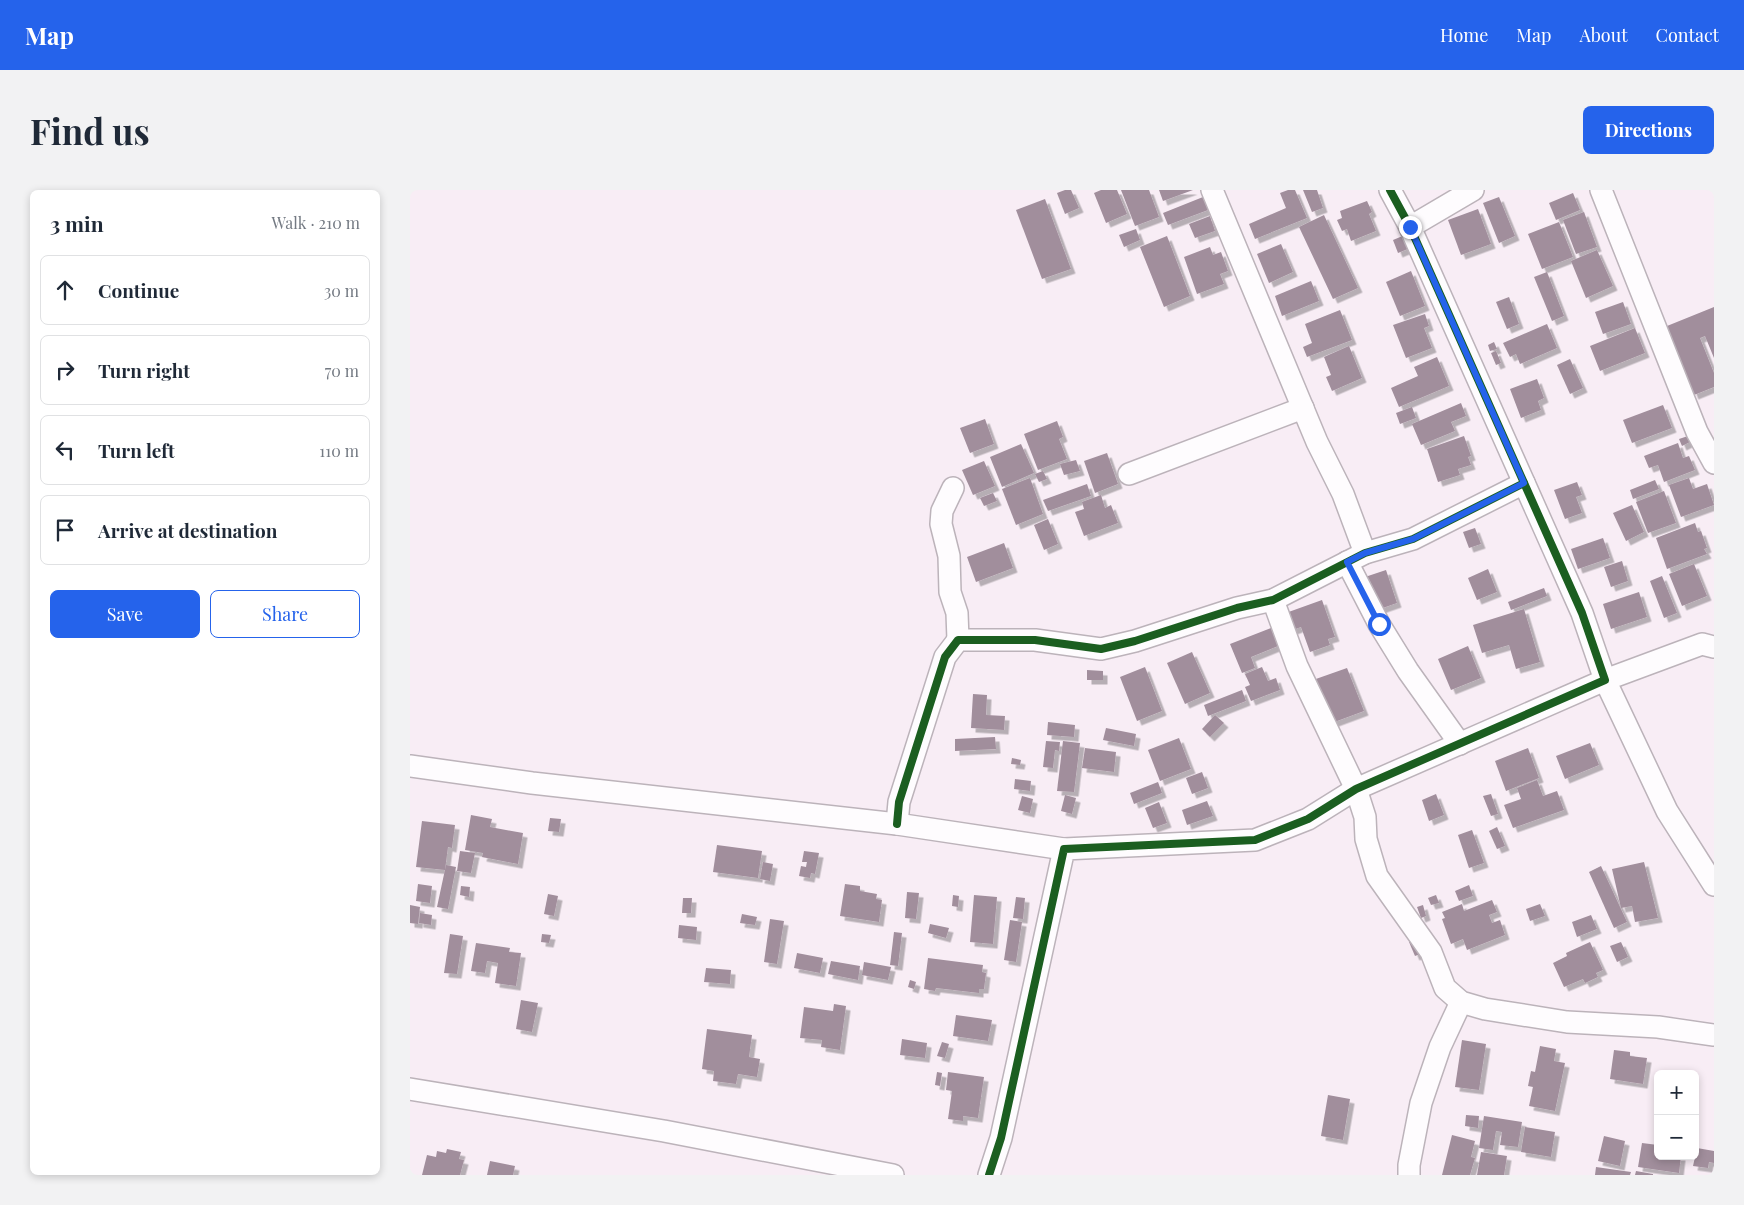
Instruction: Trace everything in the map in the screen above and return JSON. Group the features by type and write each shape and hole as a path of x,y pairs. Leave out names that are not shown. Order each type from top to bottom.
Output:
{"street":[{"path":"1212,190 1317,442 1343,494 1356,557 1379,624 1408,671 1460,744"},
{"path":"1390,190 1410,227 1582,613 1605,680 1667,811 1714,885"},
{"path":"1410,227 1473,190"},
{"path":"1601,190 1697,432 1714,463"},
{"path":"1129,474 1303,408"},
{"path":"958,640 1035,640 1101,649 1273,600 1356,557 1413,539 1524,483"},
{"path":"897,824 899,802 945,657 958,640 957,613 950,592 948,556 941,524 942,511 953,488"},
{"path":"1273,600 1297,666 1356,789 1366,817 1366,839 1377,876 1431,952 1445,988 1462,1002 1485,1009 1567,1022 1658,1027 1714,1036"},
{"path":"410,766 532,783 897,824 1064,849 1254,840 1308,819 1356,789 1605,680 1710,642"},
{"path":"989,1175 1001,1138 1064,849"},
{"path":"1409,1175 1408,1165 1421,1103 1440,1047 1462,1002"},
{"path":"410,1089 664,1131 882,1174"}],"building":[{"path":"1071,190 1079,208 1065,214 1057,193"},
{"path":"1101,190 1117,190 1127,214 1106,223 1094,193"},
{"path":"1121,190 1149,190 1159,217 1135,226"},
{"path":"1159,190 1193,190 1163,201"},
{"path":"1295,190 1307,218 1255,239 1249,224 1286,208 1280,193"},
{"path":"1303,190 1317,190 1323,208 1312,212"},
{"path":"1573,193 1580,210 1556,220 1549,203"},
{"path":"1203,197 1208,210 1168,225 1163,213"},
{"path":"1499,197 1515,236 1499,243 1483,203"},
{"path":"1045,199 1071,269 1042,279 1016,210"},
{"path":"1367,201 1372,212 1369,214 1376,231 1351,241 1347,229 1342,231 1337,220 1342,218 1340,211"},
{"path":"1478,209 1491,244 1461,255 1448,220"},
{"path":"1584,212 1597,247 1576,254 1563,220"},
{"path":"1324,215 1358,288 1333,299 1299,227"},
{"path":"1210,216 1215,231 1195,238 1189,224"},
{"path":"1559,222 1573,257 1542,269 1528,234"},
{"path":"1136,229 1140,240 1124,247 1119,235"},
{"path":"1405,235 1410,248 1398,253 1393,240"},
{"path":"1167,236 1190,296 1164,307 1140,247"},
{"path":"1281,244 1293,272 1269,283 1257,254"},
{"path":"1210,247 1213,255 1221,252 1228,271 1220,274 1224,284 1197,294 1184,257"},
{"path":"1597,250 1613,286 1586,298 1571,261"},
{"path":"1411,271 1425,306 1400,316 1386,282"},
{"path":"1547,272 1564,316 1552,321 1534,277"},
{"path":"1311,281 1319,301 1282,316 1275,296"},
{"path":"1509,297 1519,324 1507,329 1496,302"},
{"path":"1623,302 1631,324 1603,334 1595,312"},
{"path":"1714,307 1714,358 1705,336 1700,338 1714,373 1714,387 1694,395 1667,326"},
{"path":"1340,310 1352,340 1307,357 1303,347 1312,343 1305,324"},
{"path":"1425,314 1429,326 1424,328 1432,348 1406,358 1393,325"},
{"path":"1547,324 1557,348 1520,364 1516,354 1510,357 1503,343"},
{"path":"1635,328 1645,353 1600,371 1590,346"},
{"path":"1494,342 1497,349 1490,351 1488,345"},
{"path":"1349,346 1362,378 1332,391 1326,377 1331,375 1324,357"},
{"path":"1496,351 1501,363 1496,365 1491,353"},
{"path":"1437,357 1449,386 1399,407 1391,388 1418,376 1414,367"},
{"path":"1570,359 1583,388 1570,394 1557,365"},
{"path":"1537,379 1544,398 1538,401 1541,410 1521,418 1510,389"},
{"path":"1461,403 1466,416 1451,422 1455,431 1421,445 1412,424"},
{"path":"1663,405 1672,428 1632,443 1623,420"},
{"path":"1412,407 1416,418 1400,424 1396,413"},
{"path":"985,419 994,444 970,453 960,428"},
{"path":"1057,421 1063,437 1059,439 1067,459 1038,470 1024,434"},
{"path":"1464,436 1471,456 1468,457 1471,465 1458,469 1460,475 1438,482 1427,449"},
{"path":"1688,436 1690,442 1682,446 1679,439"},
{"path":"1678,443 1683,458 1689,456 1695,470 1664,482 1658,465 1649,468 1644,456"},
{"path":"1021,444 1034,473 1002,487 990,457"},
{"path":"1107,453 1118,484 1095,493 1084,461"},
{"path":"1076,460 1080,471 1064,475 1060,464"},
{"path":"984,461 995,486 973,495 962,470"},
{"path":"1043,471 1047,479 1039,482 1035,474"},
{"path":"1030,478 1043,514 1016,525 1002,489"},
{"path":"1689,478 1693,489 1707,484 1714,505 1681,517 1669,485"},
{"path":"1655,480 1659,489 1633,499 1630,490"},
{"path":"1577,482 1582,495 1576,497 1582,513 1565,519 1554,490"},
{"path":"1087,484 1091,496 1048,511 1043,500"},
{"path":"1664,491 1676,523 1648,533 1636,502"},
{"path":"993,493 997,501 984,506 980,498"},
{"path":"1101,495 1105,508 1111,505 1118,523 1084,536 1075,512 1084,509 1082,502"},
{"path":"1632,505 1644,532 1626,541 1613,513"},
{"path":"1048,519 1058,544 1044,550 1034,525"},
{"path":"1695,523 1698,532 1701,531 1707,548 1704,549 1707,554 1667,569 1656,538"},
{"path":"1475,528 1481,544 1469,548 1463,532"},
{"path":"1603,538 1610,558 1578,569 1571,549"},
{"path":"1004,543 1013,568 976,582 967,557"},
{"path":"1622,561 1628,581 1611,587 1604,567"},
{"path":"1694,564 1707,596 1682,606 1669,574"},
{"path":"1488,569 1497,592 1477,600 1468,578"},
{"path":"1386,570 1397,603 1374,611 1362,578"},
{"path":"1662,576 1677,613 1664,618 1650,581"},
{"path":"1544,588 1547,596 1511,610 1508,602"},
{"path":"1639,592 1647,617 1611,629 1603,604"},
{"path":"1322,600 1335,637 1328,639 1330,645 1310,652 1301,627 1290,631 1283,614"},
{"path":"1524,609 1540,662 1516,669 1509,645 1482,653 1473,625"},
{"path":"1271,628 1278,646 1251,657 1255,668 1242,673 1230,644"},
{"path":"1468,646 1481,678 1451,690 1438,659"},
{"path":"1192,652 1210,693 1185,704 1167,663"},
{"path":"1145,667 1162,711 1137,721 1120,677"},
{"path":"1262,667 1268,681 1276,678 1280,690 1251,701 1245,687 1250,685 1245,674"},
{"path":"1347,668 1364,711 1329,724 1313,680"},
{"path":"1087,670 1103,671 1103,680 1087,680"},
{"path":"1242,690 1246,701 1208,716 1204,705"},
{"path":"973,694 987,695 986,715 1005,716 1004,730 971,728"},
{"path":"1215,715 1224,723 1210,737 1202,729"},
{"path":"1048,722 1075,725 1074,737 1047,735"},
{"path":"1106,728 1136,734 1134,746 1103,740"},
{"path":"995,737 996,749 955,751 955,739"},
{"path":"1179,738 1191,769 1160,781 1148,750"},
{"path":"1046,741 1060,742 1059,751 1055,750 1053,768 1043,767"},
{"path":"1063,741 1080,743 1074,792 1057,791"},
{"path":"1590,743 1599,765 1565,779 1556,756"},
{"path":"1085,748 1116,752 1114,772 1082,768"},
{"path":"1528,748 1539,778 1506,791 1495,761"},
{"path":"1012,758 1021,760 1020,765 1011,764"},
{"path":"1202,772 1208,788 1192,794 1186,778"},
{"path":"1015,779 1031,781 1030,791 1014,789"},
{"path":"1537,780 1543,796 1557,791 1564,810 1513,828 1504,805 1521,799 1517,788"},
{"path":"1158,782 1162,793 1134,804 1130,793"},
{"path":"1436,794 1444,815 1429,821 1422,800"},
{"path":"1491,794 1498,814 1491,816 1483,796"},
{"path":"1065,795 1076,798 1072,814 1061,811"},
{"path":"1022,796 1033,799 1030,813 1018,810"},
{"path":"1207,801 1213,816 1187,825 1182,810"},
{"path":"1159,802 1167,823 1153,828 1145,808"},
{"path":"471,815 492,819 490,827 523,833 518,864 482,857 483,853 465,850"},
{"path":"550,818 561,819 559,832 548,831"},
{"path":"422,821 455,825 452,848 448,847 445,870 416,867"},
{"path":"1497,827 1505,846 1497,849 1489,831"},
{"path":"1472,830 1484,863 1469,868 1458,835"},
{"path":"717,845 762,851 758,878 713,872"},
{"path":"460,851 475,853 471,873 457,871"},
{"path":"804,851 819,853 815,874 811,873 810,878 799,876 801,866 806,867 807,862 802,862"},
{"path":"763,862 773,864 770,881 760,879"},
{"path":"1644,862 1658,918 1635,922 1632,906 1621,908 1612,869"},
{"path":"446,865 456,867 448,909 437,907"},
{"path":"1601,866 1627,922 1614,928 1589,872"},
{"path":"418,884 432,886 430,903 416,901"},
{"path":"845,884 860,886 860,891 877,894 876,899 882,900 879,922 840,916"},
{"path":"1469,885 1473,896 1459,901 1455,891"},
{"path":"461,886 470,887 469,897 460,895"},
{"path":"907,892 919,893 916,919 905,918"},
{"path":"548,894 558,896 554,916 544,914"},
{"path":"953,895 959,896 958,907 952,906"},
{"path":"974,895 997,897 993,944 970,942"},
{"path":"1436,895 1439,903 1431,905 1428,898"},
{"path":"1016,897 1025,898 1023,919 1013,918"},
{"path":"683,898 692,898 691,913 682,913"},
{"path":"1492,900 1497,912 1489,915 1492,923 1500,920 1505,935 1467,950 1463,939 1451,944 1442,919 1445,918 1442,912 1462,904 1464,911"},
{"path":"1540,904 1545,916 1530,921 1526,909"},
{"path":"410,905 420,907 418,924 410,923"},
{"path":"1423,905 1426,916 1421,918 1417,907"},
{"path":"420,913 432,915 431,925 419,923"},
{"path":"742,914 757,917 755,925 740,923"},
{"path":"1591,915 1597,929 1577,937 1572,922"},
{"path":"770,919 784,921 777,964 764,962"},
{"path":"1010,920 1022,922 1016,962 1004,960"},
{"path":"930,924 949,928 946,938 928,933"},
{"path":"679,925 697,927 696,940 678,938"},
{"path":"894,932 902,933 898,966 890,965"},
{"path":"450,934 463,936 457,974 444,973"},
{"path":"542,934 551,935 549,943 541,942"},
{"path":"1420,938 1425,952 1415,956 1409,942"},
{"path":"1590,942 1603,970 1596,973 1598,977 1585,983 1583,979 1564,987 1553,963 1567,956 1566,953"},
{"path":"1621,942 1628,957 1617,962 1610,946"},
{"path":"476,943 510,948 509,952 521,953 516,986 495,983 498,963 487,961 485,973 471,971"},
{"path":"797,953 823,958 820,973 794,968"},
{"path":"928,958 983,965 982,972 986,973 984,989 979,989 979,993 936,988 935,991 924,989"},
{"path":"831,961 860,966 858,980 828,974"},
{"path":"864,962 891,967 888,980 862,975"},
{"path":"706,968 731,970 730,984 704,982"},
{"path":"910,980 916,982 914,989 908,987"},
{"path":"521,1000 538,1003 532,1032 516,1029"},
{"path":"834,1004 846,1006 840,1050 821,1047 822,1040 800,1038 804,1007 833,1011"},
{"path":"956,1015 992,1020 988,1041 953,1036"},
{"path":"707,1029 752,1035 749,1057 760,1059 757,1077 738,1074 736,1084 713,1081 714,1071 702,1069"},
{"path":"902,1039 927,1043 925,1058 900,1055"},
{"path":"1462,1040 1486,1044 1479,1090 1455,1087"},
{"path":"942,1042 949,1044 945,1058 937,1056"},
{"path":"1540,1046 1556,1049 1554,1061 1565,1063 1555,1111 1529,1106 1533,1087 1528,1086 1531,1071 1535,1072"},
{"path":"1614,1050 1630,1052 1630,1056 1647,1058 1643,1084 1610,1079"},
{"path":"937,1072 942,1073 940,1086 935,1085"},
{"path":"948,1072 984,1077 978,1118 963,1116 963,1121 948,1119 952,1091 946,1090"},
{"path":"1328,1095 1350,1099 1343,1140 1321,1136"},
{"path":"1466,1115 1479,1116 1478,1128 1465,1126"},
{"path":"1484,1116 1522,1122 1518,1147 1500,1145 1502,1132 1496,1131 1493,1150 1479,1148"},
{"path":"1525,1127 1555,1132 1551,1157 1521,1152"},
{"path":"1452,1135 1475,1141 1471,1157 1475,1158 1470,1175 1442,1175"},
{"path":"1604,1136 1625,1141 1620,1166 1598,1161"},
{"path":"1642,1143 1654,1144 1654,1160 1681,1160 1679,1173 1638,1167"},
{"path":"1699,1148 1714,1151 1714,1163 1709,1162 1708,1168 1693,1166 1694,1160 1699,1160"},
{"path":"447,1149 461,1152 459,1159 464,1160 460,1175 422,1175 427,1155 436,1157 437,1151 446,1153"},
{"path":"1481,1152 1507,1156 1504,1175 1477,1175"},
{"path":"490,1161 515,1166 513,1175 487,1175"},
{"path":"1596,1167 1631,1172 1630,1175 1595,1175"},
{"path":"1636,1171 1653,1174 1653,1175 1635,1175"}],"cycle path":[{"path":"989,1175 1001,1138 1064,849 1255,840 1308,819 1356,789 1605,680 1582,613 1410,227 1390,190"},
{"path":"897,824 899,802 945,657 958,640 1035,640 1101,649 1135,641 1237,608 1273,600 1365,553 1413,539 1524,483"}],"route":[{"path":"1379,624 1347,562 1365,553 1413,539 1524,483 1410,227"}]}
